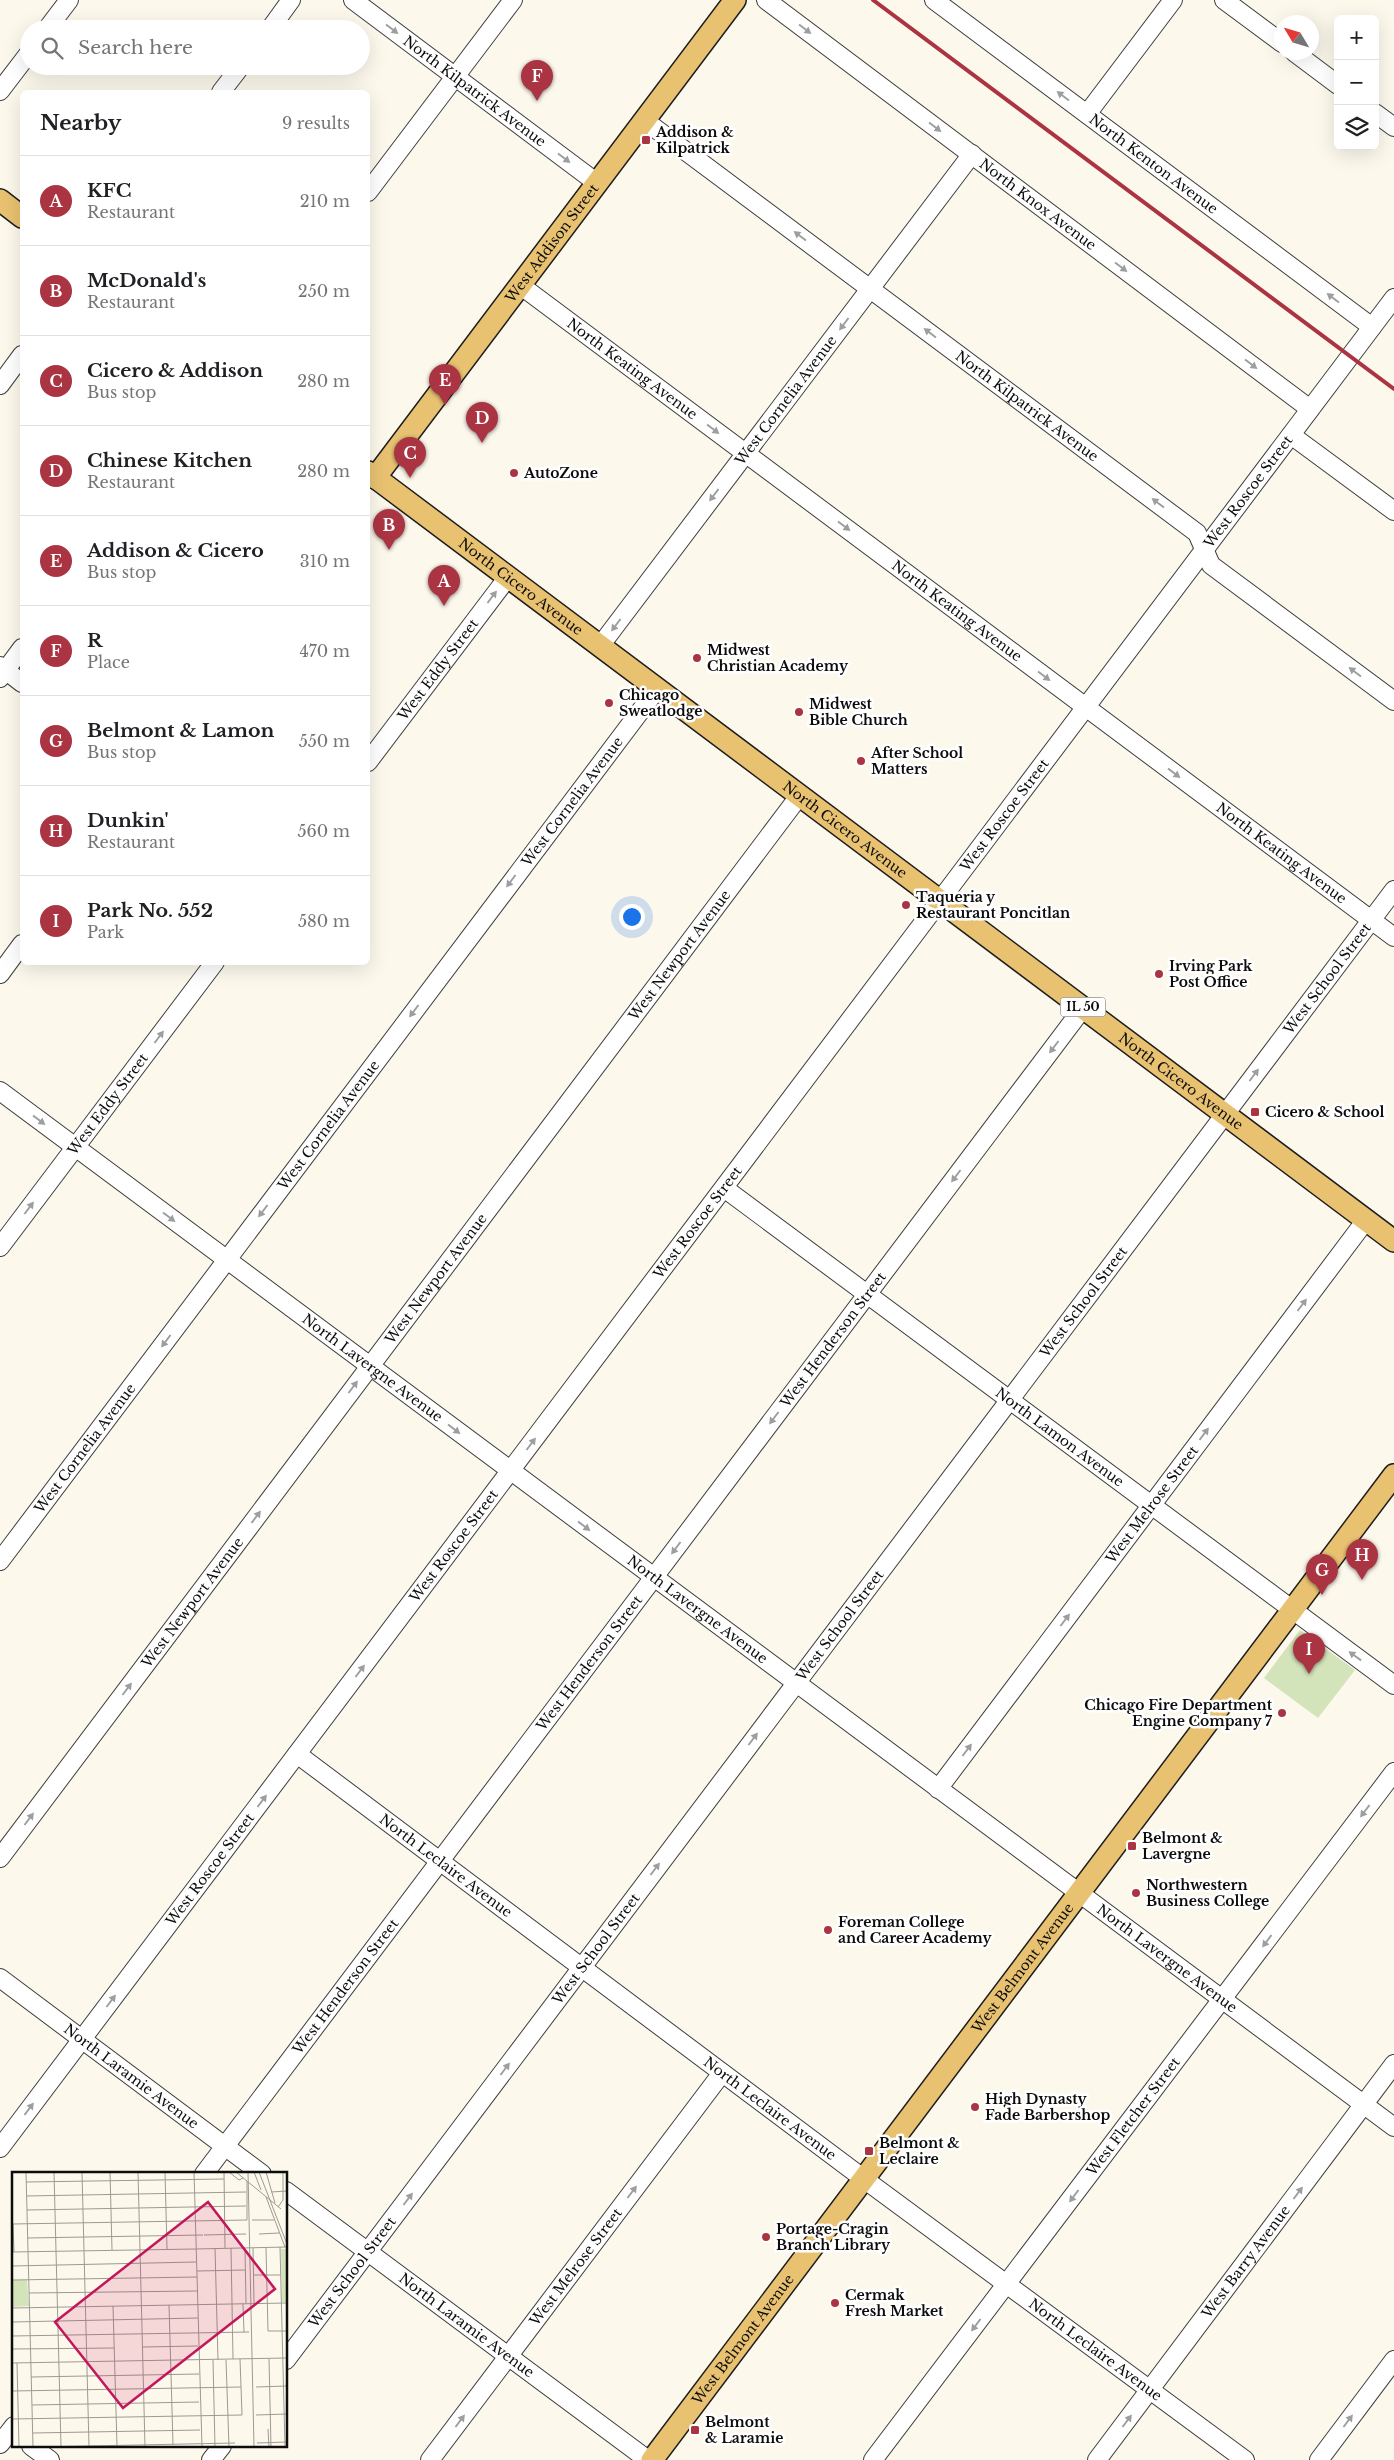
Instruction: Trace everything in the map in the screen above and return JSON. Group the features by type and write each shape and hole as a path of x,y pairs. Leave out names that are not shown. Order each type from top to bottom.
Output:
{"main road":[{"name":"West Addison Street","path":"370,479 520,285 735,0"},
{"path":"0,200 20,215"},
{"name":"North Cicero Avenue","path":"370,479 508,577 1394,1241"},
{"name":"West Belmont Avenue","path":"652,2460 1394,1475"}],"street":[{"path":"54,20 69,0"},
{"path":"277,20 291,0"},
{"name":"North Kilpatrick Avenue","path":"353,0 597,183"},
{"path":"370,189 513,0"},
{"name":"North Knox Avenue","path":"766,0 1310,409"},
{"name":"North Kenton Avenue","path":"934,0 1372,327"},
{"path":"1087,114 1173,0"},
{"path":"1224,0 1274,37"},
{"path":"1305,60 1334,82"},
{"path":"0,91 20,65"},
{"path":"223,90 234,75"},
{"path":"1379,116 1394,127"},
{"name":"North Kilpatrick Avenue","path":"644,120 1197,533 1211,565 1394,701"},
{"name":"West Cornelia Avenue","path":"600,646 972,154"},
{"name":"North Keating Avenue","path":"520,285 1394,937"},
{"name":"West Roscoe Street","path":"0,2148 1394,298"},
{"path":"0,385 20,358"},
{"path":"1291,435 1394,511"},
{"name":"West Eddy Street","path":"370,759 508,577"},
{"path":"20,650 2,672 20,682"},
{"name":"West Cornelia Avenue","path":"0,1561 657,689"},
{"name":"West Newport Avenue","path":"0,1858 800,795"},
{"name":"West School Street","path":"288,2357 1394,890"},
{"path":"0,974 20,947"},
{"name":"West Eddy Street","path":"0,1247 213,965"},
{"name":"West Henderson Street","path":"206,2172 1083,1008"},
{"name":"North Lavergne Avenue","path":"0,1090 1394,2127"},
{"name":"North Lamon Avenue","path":"724,1188 1394,1685"},
{"name":"West Melrose Street","path":"938,1789 1366,1220"},
{"name":"North Leclaire Avenue","path":"297,1754 864,2180 1245,2460"},
{"name":"West Fletcher Street","path":"874,2460 1394,1772"},
{"name":"North Laramie Avenue","path":"0,1978 259,2172"},
{"name":"West Barry Avenue","path":"1097,2460 1394,2064"},
{"name":"West Melrose Street","path":"430,2460 722,2073"},
{"name":"North Laramie Avenue","path":"288,2192 648,2460"},
{"path":"1319,2460 1394,2360"},
{"path":"34,2448 50,2460"},
{"path":"211,2460 220,2448"}],"green space":[{"path":"1300,1630 1355,1670 1318,1718 1264,1678"}],"railway":[{"path":"873,0 1394,389"}],"place":[{"name":"R","path":"537,101"},
{"name":"Addison & Kilpatrick","path":"646,140"},
{"name":"Addison & Cicero","path":"445,405"},
{"name":"Chinese Kitchen","path":"482,443"},
{"name":"AutoZone","path":"514,473"},
{"name":"Cicero & Addison","path":"410,478"},
{"name":"McDonald's","path":"389,550"},
{"name":"KFC","path":"444,606"},
{"name":"Midwest Christian Academy","path":"697,658"},
{"name":"Chicago Sweatlodge","path":"609,703"},
{"name":"Midwest Bible Church","path":"799,712"},
{"name":"After School Matters","path":"861,761"},
{"name":"Taqueria y Restaurant Poncitlan","path":"906,905"},
{"name":"Irving Park Post Office","path":"1159,974"},
{"name":"Cicero & School","path":"1255,1112"},
{"name":"Dunkin'","path":"1362,1580"},
{"name":"Belmont & Lamon","path":"1322,1595"},
{"name":"Park No. 552","path":"1309,1674"},
{"name":"Chicago Fire Department Engine Company 7","path":"1282,1713"},
{"name":"Belmont & Lavergne","path":"1132,1846"},
{"name":"Northwestern Business College","path":"1136,1893"},
{"name":"Foreman College and Career Academy","path":"828,1930"},
{"name":"High Dynasty Fade Barbershop","path":"975,2107"},
{"name":"Belmont & Leclaire","path":"869,2151"},
{"name":"Portage-Cragin Branch Library","path":"766,2237"},
{"name":"Cermak Fresh Market","path":"835,2303"},
{"name":"Belmont & Laramie","path":"695,2430"}]}
